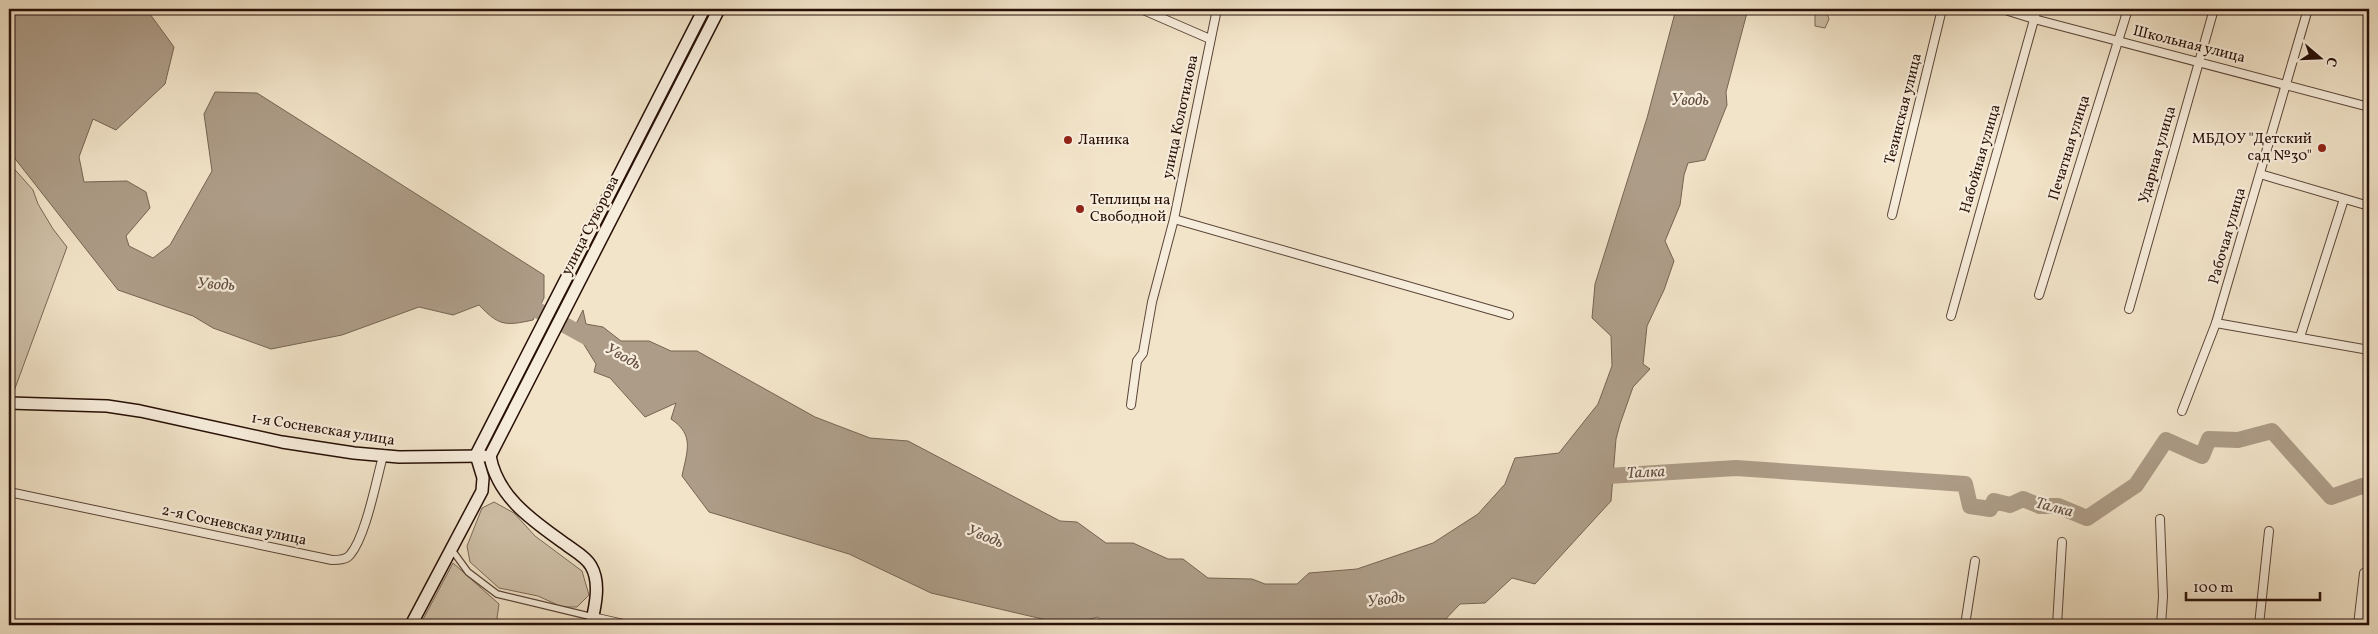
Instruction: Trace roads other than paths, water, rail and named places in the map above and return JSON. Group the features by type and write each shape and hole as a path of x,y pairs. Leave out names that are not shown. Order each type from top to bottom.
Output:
{"main road":[{"name":"улица Суворова","path":"476,455 704,9"},
{"name":"улица Суворова","path":"490,456 719,9"},
{"name":"1-я Сосневская улица","path":"9,403 107,406 140,411 282,442 382,456 490,456"},
{"path":"411,625 482,491 483,478 476,455"},
{"path":"490,456 498,483 509,497 534,521 591,565 597,585 592,621"}],"street":[{"path":"1141,9 1210,38"},
{"name":"улица Колотилова","path":"1131,405 1137,361 1143,353 1152,302 1174,219 1210,38 1218,9"},
{"name":"Тезинская улица","path":"1892,215 1942,9"},
{"name":"Школьная улица","path":"2002,9 2118,42 2198,61 2369,107"},
{"name":"Набойная улица","path":"1951,316 2037,9"},
{"name":"Печатная улица","path":"2039,295 2128,9"},
{"name":"Ударная улица","path":"2129,309 2214,9"},
{"name":"Рабочая улица","path":"2182,411 2216,323 2308,9"},
{"path":"2260,174 2369,206"},
{"path":"2300,337 2344,199"},
{"path":"1174,219 1509,315"},
{"path":"2216,323 2369,350"},
{"name":"2-я Сосневская улица","path":"9,492 332,560 342,560 350,556 366,522 382,456"},
{"path":"2160,518 2163,597 2162,625"},
{"path":"2258,625 2269,531"},
{"path":"2057,625 2062,542"},
{"path":"451,549 468,572 497,594 592,621 628,625"},
{"path":"1965,625 1974,561"},
{"path":"2358,625 2364,574"}],"water":[{"path":"9,9 143,9 147,10 174,47 165,84 116,130 93,119 79,157 84,182 127,181 146,192 150,208 126,236 129,246 153,258 170,245 212,171 204,114 215,92 257,93 544,275 544,298 533,320 503,323 497,321 479,305 453,315 419,307 342,335 271,349 213,328 193,316 118,290 9,151"},
{"path":"1676,9 1748,9 1726,92 1727,105 1705,160 1688,163 1684,175 1680,205 1665,241 1674,261 1664,290 1647,326 1643,364 1650,369 1633,387 1616,439 1611,501 1535,584 1512,578 1485,603 1460,604 1440,625 1104,625 1098,617 1068,625 931,593 849,554 709,512 682,476 687,444 684,431 671,419 676,403 645,417 610,378 594,372 596,364 583,343 570,336 583,310 586,324 603,327 621,341 649,341 671,351 697,351 815,417 870,438 908,441 1060,521 1077,522 1106,543 1133,543 1168,559 1183,559 1208,578 1252,579 1265,584 1297,584 1309,573 1357,569 1433,543 1478,514 1505,484 1515,458 1559,453 1598,404 1612,366 1611,336 1592,318 1595,284 1647,118"}],"waterway":[{"name":"Уводь","path":"519,300 592,340"},
{"name":"Талка","path":"1592,477 1736,468 1965,484 1970,506 1990,509 1994,501 2010,505 2023,499 2040,506 2058,506 2087,518 2136,485 2166,440 2202,456 2209,439 2238,440 2272,431 2331,497 2362,486 2369,489"}],"place":[{"name":"Ланика","path":"1068,140"},
{"name":"МБДОУ \"Детский сад №30\"","path":"2322,148"},
{"name":"Теплицы на Свободной","path":"1080,209"}]}
